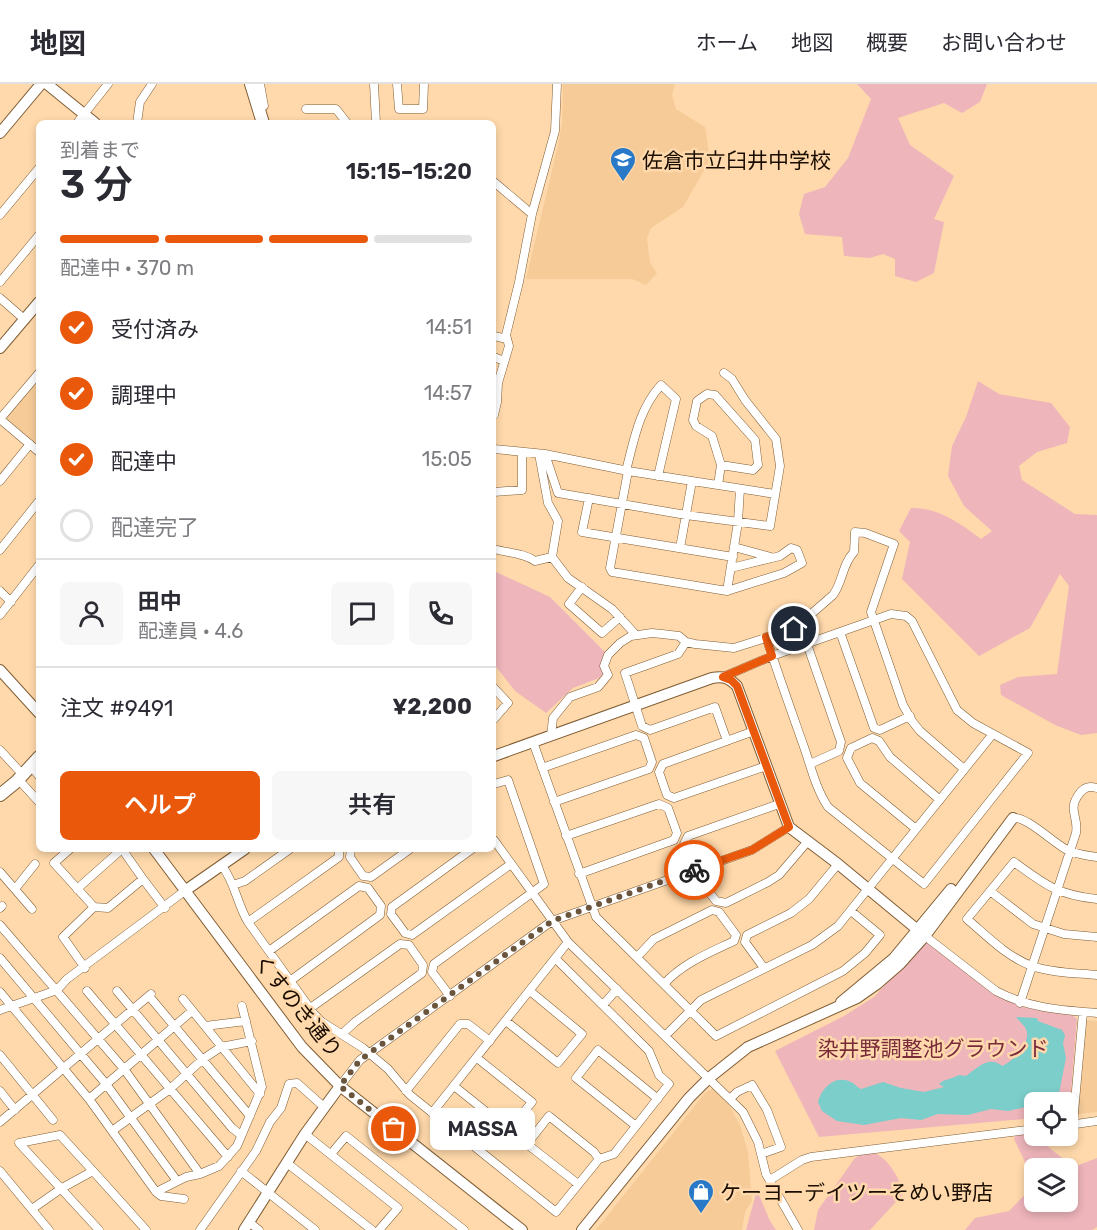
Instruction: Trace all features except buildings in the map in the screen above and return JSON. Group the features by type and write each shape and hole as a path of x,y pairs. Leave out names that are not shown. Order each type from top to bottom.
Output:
{"main road":[{"path":"251,84 262,120"},
{"path":"0,795 30,771"}],"street":[{"path":"0,133 41,84"},
{"path":"52,85 80,118 108,84"},
{"path":"137,120 140,102 152,84"},
{"path":"258,109 264,106 260,84"},
{"path":"374,84 376,120"},
{"path":"397,84 399,109 423,109 424,84"},
{"path":"496,406 498,382 509,346 506,335 532,214 555,131 558,84"},
{"path":"306,109 336,109 345,120"},
{"path":"0,215 36,172"},
{"path":"496,184 532,214"},
{"path":"0,282 36,239"},
{"path":"0,298 24,319"},
{"path":"0,348 36,305"},
{"path":"496,336 507,339"},
{"path":"496,358 504,361"},
{"path":"542,454 558,493 686,515 770,526 780,466 776,439 744,400 732,379 724,373"},
{"path":"36,377 0,419 36,449"},
{"path":"658,476 676,399 661,385 642,412 627,471 610,568 615,573 727,591 784,573 802,563 795,548 780,556 731,568"},
{"path":"717,485 721,465 712,436 696,426 693,420 697,401 707,394 715,395 755,440 758,465 753,470 721,465"},
{"path":"0,481 30,444"},
{"path":"496,449 542,454 627,471 775,494"},
{"path":"496,492 522,490 522,452"},
{"path":"542,454 548,503 558,521 552,557 568,578 620,616 636,635"},
{"path":"680,548 692,481"},
{"path":"727,591 738,522 740,489"},
{"path":"589,498 582,532 733,557"},
{"path":"0,550 36,505"},
{"path":"551,736 550,724 570,697 598,687 608,675 604,666 608,655 620,643 636,635 679,636 686,642 734,648 794,629 838,589 847,559 854,552 855,532 865,533 894,544 871,612 873,620 903,705 920,731 964,769"},
{"path":"734,547 771,557"},
{"path":"496,550 510,554 528,555 536,561 552,557"},
{"path":"0,615 36,571"},
{"path":"582,587 569,604 602,633 620,616"},
{"path":"0,591 11,602"},
{"path":"496,755 712,678 723,677 772,656 873,620 898,614 906,616 912,621 957,710 992,735 1028,753 924,884 828,807 820,792 772,656 766,637"},
{"path":"840,632 874,728 880,730 910,716"},
{"path":"686,642 678,654 624,674 642,726 650,730 715,707 728,741"},
{"path":"807,644 841,742 839,751 810,764"},
{"path":"0,670 36,710"},
{"path":"723,677 731,680 737,686 789,827 996,992 1020,1003 1037,1007 1097,1013"},
{"path":"496,690 508,703 496,716"},
{"path":"754,731 663,764 659,772 667,795 675,798 766,765"},
{"path":"542,768 636,735 644,738 652,762 649,769 554,802"},
{"path":"665,1036 701,1000 812,945 838,926 992,735"},
{"path":"916,829 860,783 847,758 851,748 872,738 879,741 890,757 940,800"},
{"path":"533,742 596,917 716,1036 838,974 860,958 880,935 851,911"},
{"path":"0,750 30,771 36,792"},
{"path":"450,996 432,972 434,964 544,884 508,780 496,783"},
{"path":"1020,1003 1077,826 1072,810 1073,802 1082,790 1088,787 1097,788"},
{"path":"566,836 659,804 668,808 677,833 674,840 579,874"},
{"path":"779,804 688,836 684,844 693,871 716,901 726,903 779,875 808,841"},
{"path":"582,1230 689,1098 709,1078 748,1047 837,1007 922,933 971,866 1013,818 1023,819 1052,841 1070,851 1097,857"},
{"path":"259,1230 246,1226 305,1134 360,1060 552,921 752,850 789,827"},
{"path":"496,843 568,942 743,1112 754,1132 766,1174 798,1230"},
{"path":"67,852 54,863 94,907 108,908 143,879"},
{"path":"77,889 119,852"},
{"path":"124,852 165,908"},
{"name":"くすのき通り","path":"156,852 302,1047 340,1086 522,1230"},
{"path":"0,1010 57,990 67,979 241,852"},
{"path":"233,885 245,881 286,852"},
{"path":"248,922 339,857 339,852"},
{"path":"351,852 350,857 363,876 371,877 407,852"},
{"path":"468,852 392,907 391,914 405,933 412,934 511,864"},
{"path":"1097,899 1074,897 1057,892 1014,862 967,919 1006,952 1032,966 1054,971 1097,975"},
{"path":"15,889 35,864"},
{"path":"764,968 745,942 747,935 790,913 809,899 838,864"},
{"path":"222,866 233,885 240,909 309,1009 322,1022 370,1054 406,1091 556,1212 599,1159 614,1154 669,1084 659,1076 649,1051 556,959"},
{"path":"0,872 32,909"},
{"path":"269,951 359,886 368,888 381,906 380,915 290,981"},
{"path":"990,891 1023,918 1045,929 1064,934 1097,937"},
{"path":"85,968 63,937 94,907"},
{"path":"637,957 654,939 712,910 719,912 736,935 734,941 685,965 663,984"},
{"path":"0,925 124,1070 200,1174"},
{"path":"432,1113 568,942"},
{"path":"309,1009 400,944 409,945 423,965 422,973 342,1034"},
{"path":"0,958 106,1084 177,1181"},
{"path":"603,1005 617,989"},
{"path":"87,991 228,1158"},
{"path":"117,991 241,1136"},
{"path":"506,1021 558,1063 576,1042 582,1034 530,991"},
{"path":"0,992 89,1099 156,1192 161,1196 184,1199"},
{"path":"0,1122 150,995 250,1116"},
{"path":"183,999 260,1094"},
{"path":"156,1192 186,1177 219,1166 237,1146 262,1087 242,1006"},
{"path":"89,1099 192,1011"},
{"path":"1074,1092 1083,1012"},
{"path":"205,1026 246,1021"},
{"path":"406,1091 460,1024 468,1024 490,1041"},
{"path":"112,1131 170,1089 203,1059 221,1047 252,1041"},
{"path":"636,1126 576,1078 583,1068 598,1050 658,1099"},
{"path":"0,1055 53,1120"},
{"path":"454,1086 509,1130 532,1102 477,1058"},
{"path":"200,1230 256,1151 270,1122 281,1108 289,1084 297,1083 324,1107"},
{"path":"730,1099 737,1092 752,1085 767,1110 781,1147 761,1154"},
{"path":"0,1091 15,1110"},
{"path":"578,1184 527,1144 549,1116 594,1152 599,1159"},
{"path":"1078,1124 1097,1121"},
{"path":"770,1180 811,1157 1024,1130"},
{"path":"305,1134 398,1208 379,1230"},
{"path":"99,1230 19,1143 60,1135 146,1230"},
{"path":"331,1154 346,1136 464,1230"},
{"path":"287,1163 372,1230"},
{"path":"32,1209 62,1188 93,1171"},
{"path":"241,1171 315,1230"},
{"path":"0,1172 49,1230"}],"shaded area":[{"name":"佐倉市立臼井中学校","path":"563,84 675,84 672,95 676,109 705,127 710,160 683,207 651,228 647,238 650,263 657,273 646,285 632,279 526,279 558,145 562,122"},
{"path":"36,383 36,443 6,418"},
{"path":"1085,1020 1097,1021 1097,1112 1078,1114"},
{"path":"714,1087 730,1107 740,1125 748,1152 752,1201 745,1212 742,1230 596,1230 704,1094"}],"green space":[{"path":"857,84 987,84 980,102 962,113 944,103 898,118 910,145 954,176 934,219 944,222 934,273 916,282 895,276 895,259 883,254 870,258 844,256 842,237 805,234 799,214 804,194 825,187 848,158 871,99"},
{"path":"978,381 999,394 1051,403 1070,427 1067,443 1037,452 1019,466 1022,480 1075,514 1097,515 1097,733 1081,735 1055,725 1001,695 1000,685 1018,677 1057,674 1069,586 1060,574 1030,628 979,656 902,579 910,542 899,531 911,508 940,513 981,539 992,531 964,506 948,476 952,446 966,417"},
{"path":"496,572 550,597 604,651 608,669 599,678 573,688 546,713 515,691 496,667"},
{"name":"染井野調整池グラウンド","path":"925,941 993,994 1022,1007 1071,1014 1077,1019 1071,1092 1024,1092 1024,1119 819,1137 775,1051 844,1016 874,997"},
{"path":"1024,1132 1024,1146 1047,1146 1062,1158 1024,1158 1024,1160 1014,1139 1016,1134"},
{"path":"868,1151 886,1161 905,1192 870,1230 814,1230 818,1210 855,1158"},
{"path":"1097,1158 1097,1227 1092,1230 965,1230 975,1218 1009,1211 1024,1195 1024,1212 1078,1212 1078,1165"},
{"path":"757,1190 770,1221 776,1230 746,1230"}],"water":[{"path":"1016,1017 1037,1018 1038,1021 1062,1030 1065,1035 1063,1043 1066,1058 1059,1092 1024,1092 1024,1107 1008,1111 991,1109 968,1115 938,1114 921,1120 901,1118 864,1125 837,1121 822,1111 818,1102 826,1087 841,1080 847,1080 861,1089 883,1082 924,1092 944,1087 939,1084 959,1075 966,1076 988,1062 1002,1066 1011,1060 1024,1046 1026,1029"}],"way so far":[{"path":"394,1129 340,1086 360,1060 552,921 694,870"}],"place":[{"name":"佐倉市立臼井中学校","path":"623,183"},
{"name":"MASSA","path":"394,1129"},
{"name":"ケーヨーデイツーそめい野店","path":"701,1215"}],"route":[{"path":"694,870 752,850 789,827 737,686 731,680 723,677 772,656 766,637 794,629"}]}
